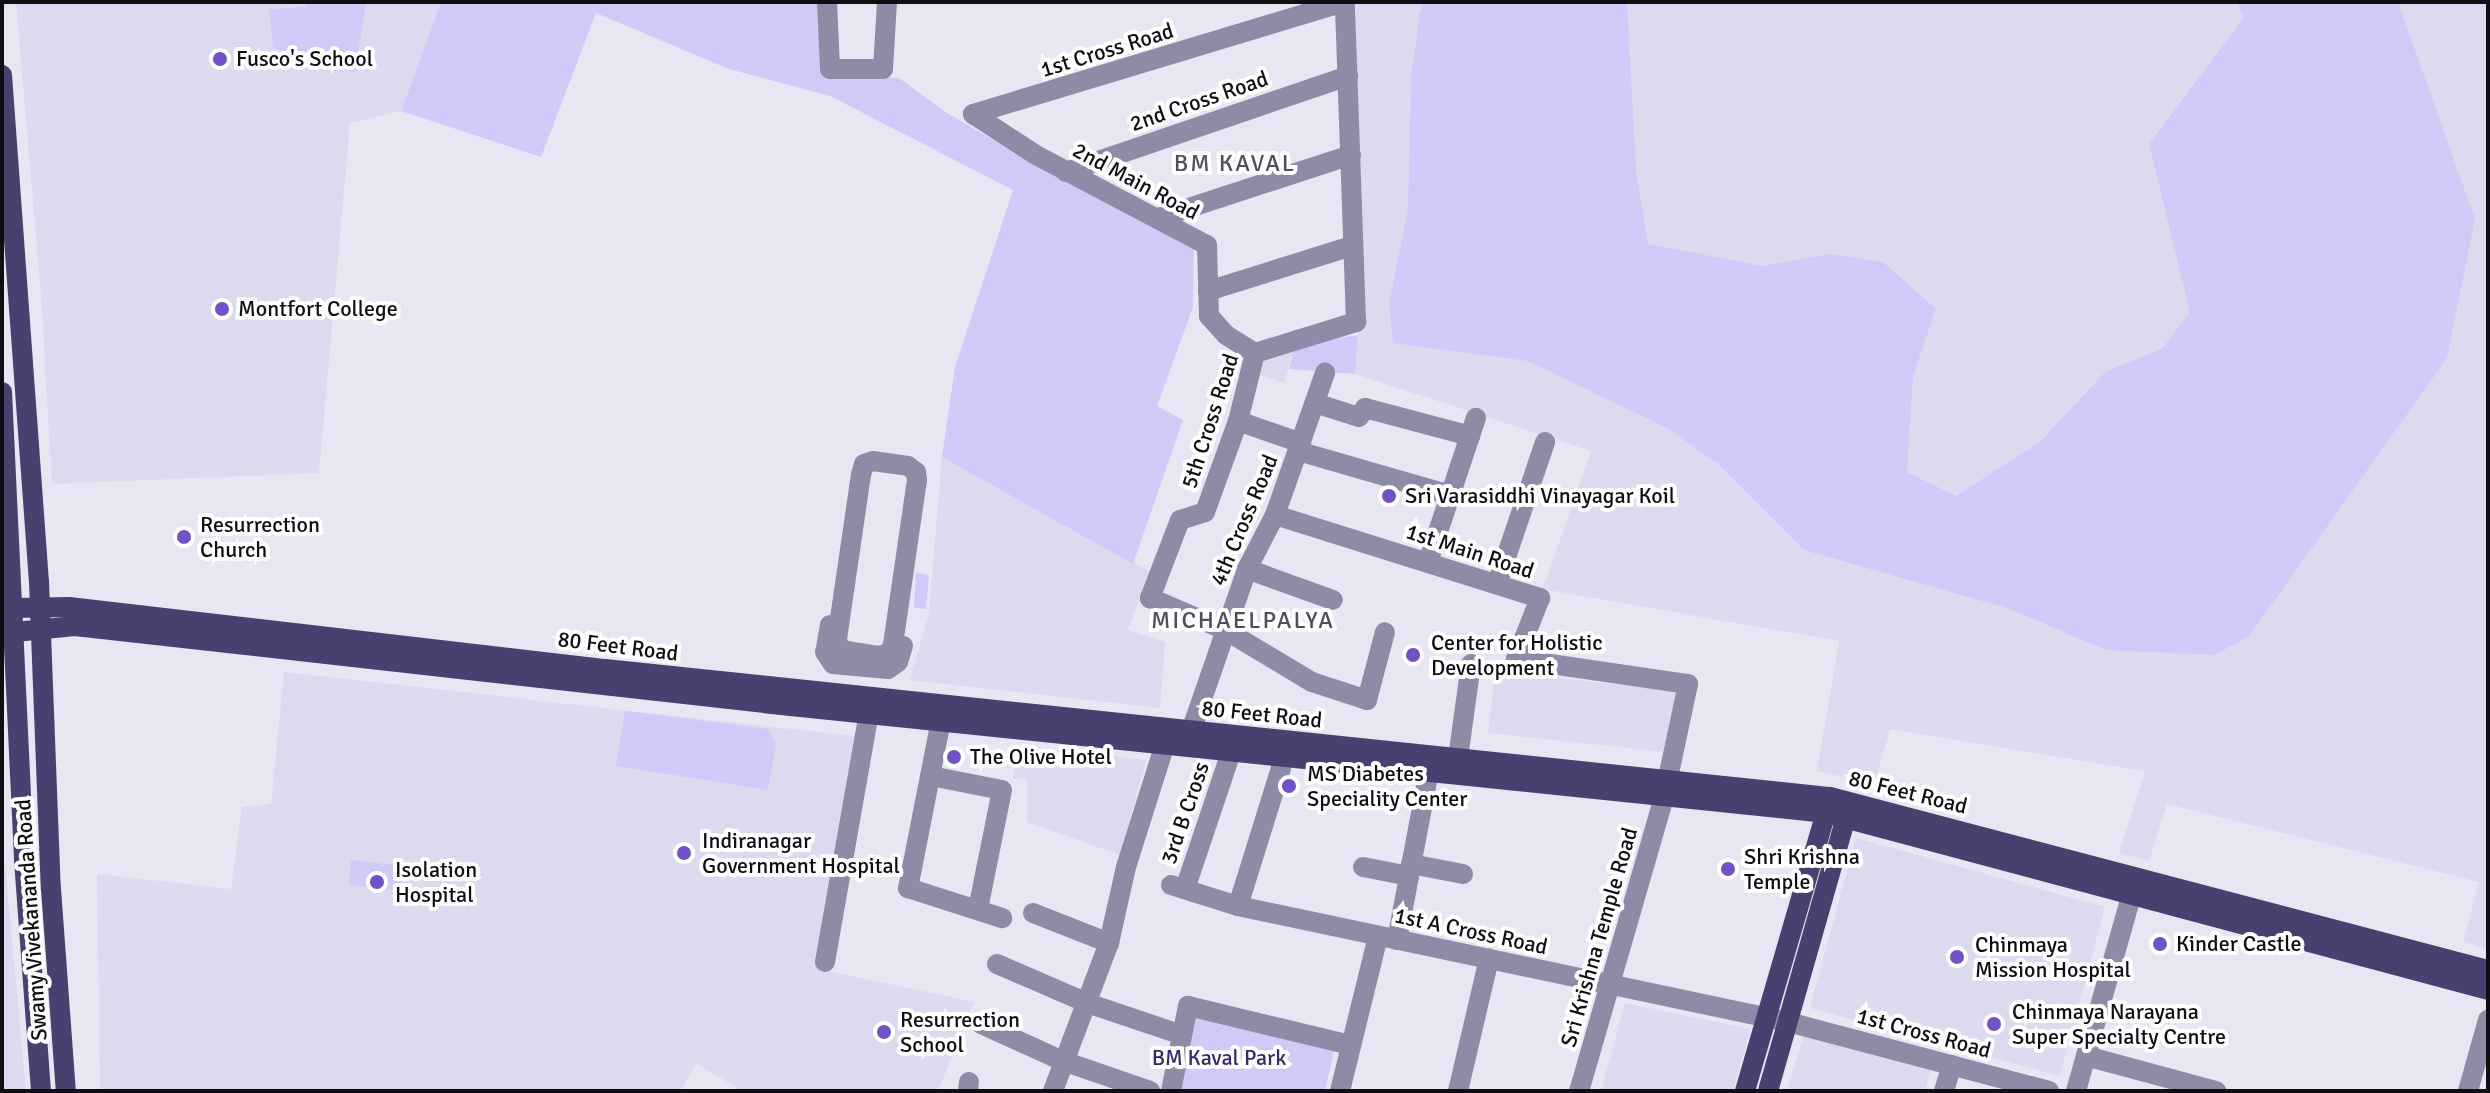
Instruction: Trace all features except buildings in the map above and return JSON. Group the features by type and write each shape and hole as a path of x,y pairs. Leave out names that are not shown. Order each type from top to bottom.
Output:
{"main road":[{"name":"Swamy Vivekananda Road","path":"2,75 40,606 51,889 66,1091"},
{"name":"Swamy Vivekananda Road","path":"2,392 24,860 41,1091"},
{"name":"80 Feet Road","path":"13,608 40,606 862,701 1231,752 1666,789 1838,807 2488,970"},
{"name":"80 Feet Road","path":"15,632 75,626 862,701"},
{"name":"80 Feet Road","path":"943,713 1191,731 1458,758 1666,789"},
{"path":"1745,1091 1777,1020 1838,807"},
{"name":"80 Feet Road","path":"2009,852 2131,896 2488,990"},
{"path":"1768,1091 1777,1020"}],"street":[{"path":"827,2 830,69 883,69 887,2"},
{"path":"1208,291 1352,246 1345,2"},
{"name":"1st Cross Road","path":"973,114 1345,2"},
{"name":"2nd Cross Road","path":"1066,172 1348,76"},
{"name":"2nd Main Road","path":"973,114 1066,172 1207,245 1209,316 1226,335 1255,353"},
{"path":"1158,218 1351,155"},
{"name":"5th Cross Road","path":"1225,630 1150,598 1180,520 1205,512 1238,421 1255,353 1356,322 1352,246"},
{"name":"4th Cross Road","path":"1191,731 1247,569 1275,515 1325,373"},
{"path":"1315,403 1359,417 1365,408 1473,427 1428,562"},
{"path":"1238,421 1300,447 1450,495"},
{"path":"1497,584 1545,442"},
{"path":"830,621 826,657 833,664 862,661 888,654 893,645 917,480 916,472 908,466 873,461 864,464 837,639 838,647 862,661 888,669 896,665 906,638"},
{"name":"1st Main Road","path":"1275,515 1540,598 1516,659 1688,684 1666,789"},
{"path":"1247,569 1333,600"},
{"path":"1225,630 1312,682 1367,700 1385,632"},
{"path":"825,962 862,701 862,661"},
{"path":"1458,758 1471,664"},
{"path":"943,713 908,888 1002,918"},
{"path":"1053,1091 1109,943 1126,867 1165,744"},
{"name":"3rd B Cross","path":"1178,887 1231,752"},
{"path":"1238,906 1281,768"},
{"path":"1340,1091 1351,1045 1410,870 1429,771"},
{"path":"931,776 1002,790 978,909"},
{"name":"Sri Krishna Temple Road","path":"1579,1091 1666,789"},
{"path":"1363,867 1463,874"},
{"name":"1st A Cross Road","path":"1178,887 1238,906 1777,1020"},
{"path":"2076,1091 2131,896"},
{"path":"1033,913 1109,943"},
{"path":"1458,1091 1489,959"},
{"path":"997,964 1087,1003 1182,1035"},
{"path":"1171,1091 1188,1006 1351,1045"},
{"name":"1st Cross Road","path":"1777,1020 2049,1091"},
{"path":"2468,1091 2488,1020"},
{"path":"981,1024 1063,1061 1150,1091"},
{"path":"2086,1056 2215,1091"},
{"path":"1944,1091 1952,1065"}],"shaded area":[{"path":"16,2 441,2 401,111 350,123 319,473 52,484 41,295"},
{"path":"1356,2 2488,2 2488,949 2463,942 2479,882 2167,804 2149,861 2119,853 2145,771 1890,729 1874,784 1817,771 1839,641 1543,589 1591,451 1355,374 1358,335"},
{"path":"1295,345 1284,383 1256,374 1263,355"},
{"path":"942,457 1149,571 1128,630 1165,642 1160,708 910,680 929,612"},
{"path":"1495,671 1677,691 1665,752 1488,733"},
{"path":"284,672 863,737 819,969 974,1002 938,1091 742,1091 696,1063 681,1091 100,1091 97,874 231,889 242,807 271,804"},
{"path":"1017,746 1146,760 1120,855 1027,822 1027,779 1013,778"},
{"name":"Chinmaya Mission Hospital","path":"1856,838 2105,907 2060,1076 1810,1008"},
{"path":"2,864 5,865 26,1091 2,1091"},
{"path":"1625,1003 1750,1029 1733,1091 1601,1091"},
{"path":"1805,1032 1931,1067 1925,1091 1787,1091"}],"green space":[{"path":"306,2 366,2 355,73 273,48 269,9 306,7"},
{"path":"441,2 818,2 822,74 899,78 947,113 1050,173 1194,249 1193,307 1157,406 1183,420 1133,564 942,457 955,367 1013,190 830,96 729,69 596,13 541,157 401,111"},
{"path":"1425,2 1627,2 1636,170 1648,244 1762,266 1829,254 1883,262 1936,309 1913,376 1907,472 1956,496 2040,442 2105,372 2162,349 2190,312 2149,144 2243,19 2238,2 2398,2 2475,219 2447,358 2249,636 2215,655 2106,650 2010,609 1804,550 1717,463 1665,427 1528,361 1393,343 1389,303 1408,210 1411,78 1420,12"},
{"path":"1358,335 1355,374 1289,369 1295,345"},
{"path":"916,573 929,575 926,609 914,608"},
{"path":"625,711 768,729 776,744 768,790 616,766"},
{"path":"351,860 402,866 400,891 349,885"},
{"name":"BM Kaval Park","path":"1193,1017 1334,1050 1325,1091 1175,1091"}],"place":[{"name":"Fusco's School","path":"220,59"},
{"name":"Montfort College","path":"222,309"},
{"name":"Sri Varasiddhi Vinayagar Koil","path":"1389,496"},
{"name":"Resurrection Church","path":"184,537"},
{"name":"Center for Holistic Development","path":"1413,655"},
{"name":"The Olive Hotel","path":"954,757"},
{"name":"MS Diabetes Speciality Center","path":"1289,786"},
{"name":"Indiranagar Government Hospital","path":"684,853"},
{"name":"Shri Krishna Temple","path":"1728,869"},
{"name":"Isolation Hospital","path":"377,882"},
{"name":"Kinder Castle","path":"2160,944"},
{"name":"Chinmaya Mission Hospital","path":"1957,957"},
{"name":"Chinmaya Narayana Super Specialty Centre","path":"1994,1024"},
{"name":"Resurrection School","path":"884,1032"}],"district":[{"name":"BM KAVAL","path":"1235,164"},
{"name":"MICHAELPALYA","path":"1243,621"}]}
